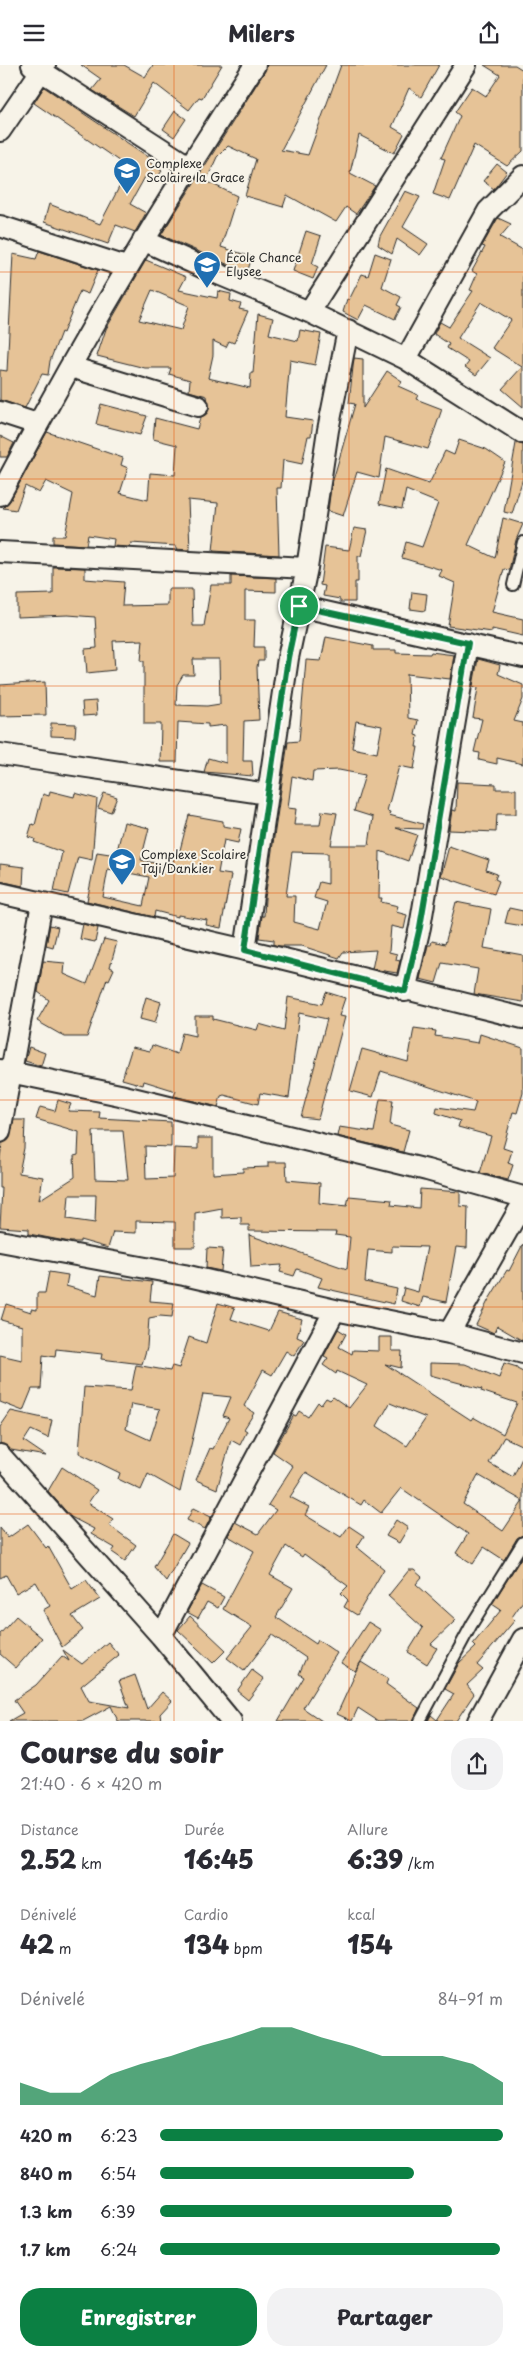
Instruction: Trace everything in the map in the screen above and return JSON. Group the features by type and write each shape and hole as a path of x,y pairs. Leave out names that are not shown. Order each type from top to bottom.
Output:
{"street":[{"path":"0,495 37,424 126,267 188,166 255,65"},
{"path":"309,312 466,65"},
{"path":"0,131 40,67 188,166"},
{"path":"406,359 488,211 523,176"},
{"path":"0,226 126,267"},
{"path":"143,240 196,265 309,312 406,359 523,433"},
{"path":"245,950 288,658 307,568 328,430 348,330"},
{"path":"71,367 198,406"},
{"path":"0,412 37,424"},
{"path":"0,552 307,568"},
{"path":"299,606 523,657"},
{"path":"405,991 420,927 468,643"},
{"path":"0,753 268,794"},
{"path":"0,893 245,950 405,991 523,1018"},
{"path":"0,1132 5,1071 42,903"},
{"path":"5,1071 120,1095 427,1170 523,1197"},
{"path":"449,1333 523,1203"},
{"path":"0,1241 184,1275 449,1333 523,1353"},
{"path":"161,1636 335,1309"},
{"path":"0,1455 161,1636 232,1721"},
{"path":"478,1721 523,1639"}],"lane":[{"path":"513,585 523,542"},
{"path":"420,1721 467,1632 523,1542"}],"building":[{"path":"81,65 124,65 145,77 153,65 222,65 202,98 199,97 189,110 154,83 134,116 92,90 101,79"},
{"path":"267,65 326,65 281,150 308,155 341,65 439,65 421,97 409,88 392,127 404,134 394,153 359,135 350,173 375,186 356,214 346,207 336,222 287,195 283,207 245,196 256,159 228,146 217,157 206,181 237,196 221,247 252,257 247,273 161,235"},
{"path":"484,65 515,65 523,70 523,151 507,166 474,145 450,200 433,194 445,159 441,158 460,116 455,112 472,87 486,96 500,75"},
{"path":"44,87 150,158 148,161 162,171 153,183 145,177 130,204 146,213 135,232 116,225 108,244 44,222 49,204 100,224 129,168 34,103"},
{"path":"175,111 186,119 174,137 163,129"},
{"path":"497,164 507,172 494,189 483,181"},
{"path":"405,191 420,197 403,227 428,244 420,255 397,239 392,254 378,245 380,236"},
{"path":"498,218 511,224 500,237 523,250 523,407 502,389 522,367 492,348 511,320 481,302 458,338 490,358 476,375 465,367 469,362 447,348 449,344 434,334 440,322 449,327 473,291 470,290 477,274 472,271 485,247 482,246"},
{"path":"306,231 321,236 312,264 318,267 313,279 293,271"},
{"path":"39,251 98,270 88,294 80,291 63,333 61,332 50,361 48,375 42,374 25,408 0,400 0,370 7,371 13,254 36,259"},
{"path":"375,253 391,259 382,287 401,297 397,305 401,307 395,319 366,305 358,320 343,312 347,299 349,300 362,274 368,276"},
{"path":"146,260 186,277 179,290 217,298 218,291 231,294 230,301 241,304 239,309 248,311 234,343 229,341 226,347 213,341 213,355 208,378 250,388 258,314 273,318 269,334 298,341 300,330 321,334 315,365 290,360 285,417 313,421 311,436 308,436 302,464 283,460 281,488 277,488 279,555 213,551 218,503 188,500 190,550 176,549 176,546 131,543 130,547 113,546 114,539 88,535 86,545 53,543 53,536 65,536 73,494 46,481 39,493 25,486 16,510 3,508 10,501 47,432 123,458 121,465 128,468 120,493 148,500 150,473 175,475 177,445 153,439 155,418 197,429 200,418 209,409 207,396 189,391 190,380 169,374 171,368 145,368 97,356 106,329","holes":["152,290 189,306 181,330 139,320"]},
{"path":"354,358 363,359 363,408 387,371 402,381 398,386 418,395 416,399 442,409 428,449 385,437 379,478 357,472 343,516 328,511 331,487 355,404 349,403"},
{"path":"101,404 147,416 140,435 96,424"},
{"path":"0,436 14,443 7,457 0,457"},
{"path":"459,440 486,449 505,462 468,545 495,558 503,518 523,524 516,540 509,570 504,569 492,612 523,619 523,636 492,629 492,632 448,626 455,583 439,576 442,570 402,558 406,542 422,547 438,503 406,490 402,509 379,504 386,469 429,484 445,451 454,455"},
{"path":"516,443 523,445 523,478 512,514 504,512"},
{"path":"354,528 367,530 361,556 358,556 358,582 355,582 355,602 340,602 340,599 323,596 325,586 320,585 325,547 349,550"},
{"path":"53,567 85,568 85,579 124,582 122,606 168,605 168,589 192,589 193,626 204,626 211,585 231,585 231,576 276,578 276,592 245,591 245,620 255,620 254,647 264,647 264,661 258,661 257,667 259,720 244,721 243,761 252,761 253,776 204,772 208,758 226,763 226,725 208,727 208,724 178,722 177,762 160,762 161,724 144,724 144,661 141,661 143,640 113,641 115,670 87,673 85,649 97,648 95,617 68,615 17,617 17,595 53,594","holes":["193,659 219,659 220,704 207,706 176,705 177,685 183,675 194,675"]},
{"path":"412,592 427,594 425,611 410,609"},
{"path":"326,637 373,646 373,650 396,650 396,653 430,654 431,652 454,655 450,679 407,674 408,718 418,720 415,735 418,736 416,747 418,747 414,769 399,766 387,811 390,812 389,815 423,824 422,829 396,828 417,835 408,861 380,851 379,898 382,898 381,902 398,906 396,912 407,915 404,929 391,926 389,952 397,954 396,960 400,961 397,973 372,969 376,950 343,952 339,958 302,946 274,945 274,940 259,938 262,916 264,916 288,742 299,741 306,660 321,661","holes":["356,721 382,726 377,753 352,748","339,770 365,775 354,811 373,817 369,845 331,845 337,813 322,811 320,825 294,825 296,809 288,808 292,776 312,781 313,771","292,852 328,853 328,884 319,882 314,898 327,902 320,929 294,922 295,896 286,896"]},
{"path":"478,659 500,665 498,674 523,685 523,699 514,721 523,723 523,764 497,758 497,764 479,760 480,753 474,752 482,719 473,718 478,688 473,686"},
{"path":"45,682 46,715 0,716 0,685"},
{"path":"96,701 97,715 83,716 82,702"},
{"path":"51,723 76,724 75,737 51,736"},
{"path":"457,782 496,784 496,789 516,789 516,814 497,814 496,832 449,830 452,810 456,811"},
{"path":"50,791 74,797 75,793 97,799 92,860 78,857 68,894 54,891 62,852 34,842 35,839 28,837 32,824 35,825 43,794 49,796"},
{"path":"104,793 117,797 111,812 98,808"},
{"path":"189,815 223,821 223,826 241,829 238,843 224,840 218,873 231,875 221,928 206,925 207,920 178,915 178,917 155,911 154,917 87,901 97,852 116,855 124,822 149,828 141,860 172,867 176,849 180,850","holes":["108,869 149,877 143,906 103,897"]},
{"path":"449,846 489,860 486,870 497,874 495,879 499,881 494,894 441,876"},
{"path":"0,864 24,867 23,886 0,881"},
{"path":"456,902 491,909 484,948 523,955 523,1002 474,994 478,969 442,963 436,983 420,979 428,945 431,945 432,941 445,944"},
{"path":"509,908 523,911 523,926 505,923"},
{"path":"83,924 98,928 95,942 80,939"},
{"path":"50,925 58,927 53,947 46,945"},
{"path":"104,939 117,942 110,967 114,969 109,980 107,979 87,1037 65,1037 37,1021 49,1000 38,992 43,961 65,963 64,974 87,984"},
{"path":"326,992 345,998 339,1016 345,1017 318,1119 301,1117 327,1019 299,1013 289,1098 260,1093 258,1104 224,1095 221,1096 218,1107 174,1096 176,1091 144,1081 143,1085 122,1079 132,1047 150,1051 152,1045 177,1054 182,1033 195,1036 195,1016 213,1016 213,1019 257,1030 259,1024 284,1031 288,997 322,1004"},
{"path":"146,997 161,1002 155,1023 140,1019"},
{"path":"414,1028 436,1031 435,1036 478,1043 480,1034 523,1048 523,1093 517,1113 513,1112 503,1148 512,1151 508,1163 513,1165 508,1180 480,1173 491,1136 458,1127 460,1121 436,1113 437,1107 473,1112 476,1102 381,1071 373,1097 350,1091 362,1049 408,1062"},
{"path":"29,1047 45,1053 41,1066 25,1061"},
{"path":"380,1099 393,1100 390,1125 409,1130 403,1152 337,1136 339,1127 374,1132"},
{"path":"58,1100 71,1104 68,1111 100,1112 99,1118 171,1122 171,1147 145,1146 146,1179 173,1178 174,1148 198,1149 198,1138 213,1138 213,1174 243,1172 243,1168 268,1167 268,1162 286,1162 287,1180 320,1183 319,1203 347,1206 349,1196 392,1200 391,1205 419,1208 420,1189 460,1192 460,1206 468,1207 467,1248 456,1247 446,1302 423,1297 420,1307 401,1301 404,1288 418,1292 427,1247 392,1246 392,1252 368,1250 365,1282 397,1289 394,1304 318,1287 322,1278 297,1269 294,1276 280,1272 282,1265 251,1267 249,1235 347,1269 350,1237 335,1235 336,1232 249,1231 249,1225 241,1225 241,1217 222,1218 222,1208 195,1213 195,1247 175,1247 175,1222 136,1221 136,1233 113,1232 108,1248 80,1240 80,1242 70,1242 29,1234 29,1229 0,1227 2,1188 0,1188 0,1158 2,1143 9,1139 14,1120 25,1120 24,1148 19,1173 43,1177 39,1200 75,1177 74,1156 78,1155 79,1132 36,1119 40,1107 55,1111","holes":["93,1131 123,1131 128,1180 95,1179","69,1195 96,1195 95,1223 67,1219"]},
{"path":"523,1244 523,1341 497,1326 494,1333 476,1325 488,1301 507,1270 509,1271"},
{"path":"207,1248 223,1249 221,1271 206,1268"},
{"path":"49,1272 68,1275 66,1286 97,1295 100,1276 152,1282 150,1301 174,1303 172,1317 160,1316 149,1318 147,1347 142,1364 101,1359 102,1354 56,1349 55,1357 43,1355 41,1389 32,1389 23,1411 0,1402 0,1355 22,1360 22,1326 1,1320 6,1304 31,1312 31,1309 37,1310 37,1293 45,1293"},
{"path":"218,1303 235,1308 231,1319 269,1331 278,1312 302,1319 297,1337 304,1340 294,1356 286,1351 272,1375 263,1370 244,1406 254,1413 244,1429 247,1431 240,1445 231,1440 217,1489 196,1480 210,1448 213,1449 229,1418 223,1416 231,1397 203,1394 180,1492 148,1474 141,1490 118,1479 120,1473 79,1453 84,1387 131,1390 136,1365 170,1371 172,1366 179,1368 189,1337 206,1343","holes":["131,1404 160,1409 150,1440 126,1429"]},
{"path":"338,1329 346,1334 339,1347 352,1354 353,1350 379,1351 379,1337 392,1337 392,1351 402,1351 401,1368 385,1364 471,1420 473,1417 503,1434 517,1403 481,1391 482,1389 430,1375 430,1363 465,1364 499,1378 504,1363 517,1367 517,1369 523,1372 523,1446 504,1437 489,1463 513,1477 523,1456 523,1501 523,1535 517,1538 504,1560 484,1547 473,1564 456,1553 468,1534 401,1488 381,1513 364,1500 361,1505 306,1472 290,1497 309,1507 305,1515 341,1537 349,1526 364,1536 357,1547 384,1569 357,1615 344,1607 348,1600 341,1593 348,1586 304,1554 302,1557 286,1546 270,1575 293,1588 276,1617 316,1644 318,1640 337,1653 303,1708 322,1721 278,1721 304,1677 299,1674 306,1658 272,1635 244,1671 227,1658 252,1627 223,1609 254,1551 228,1536 235,1522 258,1534 276,1510 268,1505 293,1466 273,1452 294,1415 296,1416 299,1411 308,1417 318,1402 321,1405 326,1398 330,1400 333,1397 349,1408 367,1385 337,1371 336,1374 323,1365 328,1358 324,1356","holes":["390,1403 426,1418 407,1446 377,1426","478,1475 523,1501 503,1531 463,1504"]},
{"path":"11,1411 52,1420 48,1438 31,1430 24,1441 46,1456 11,1450 0,1443 0,1427"},
{"path":"62,1467 97,1490 88,1503 113,1519 109,1525 136,1545 125,1561 112,1552 115,1548 91,1534 94,1529 71,1517 48,1491"},
{"path":"193,1508 211,1517 205,1529 187,1520"},
{"path":"396,1520 408,1528 399,1543 386,1536"},
{"path":"28,1524 46,1548 48,1546 72,1589 86,1580 100,1599 72,1616 83,1630 62,1647 43,1610 50,1606 36,1582 16,1593 6,1575 0,1578 0,1528 8,1538"},
{"path":"173,1534 188,1543 166,1581 154,1567"},
{"path":"523,1555 523,1601 512,1617 515,1620 477,1665 483,1670 467,1685 474,1694 456,1721 428,1721 431,1715 437,1720 454,1694 445,1689 459,1663 476,1647 473,1644 501,1610 492,1604"},
{"path":"409,1570 414,1570 422,1577 416,1584 456,1620 431,1644 437,1648 427,1664 408,1652 423,1628 388,1596"},
{"path":"202,1585 224,1597 218,1608 207,1602 198,1618 187,1612"},
{"path":"16,1616 42,1638 16,1668 0,1654 0,1634"},
{"path":"190,1616 226,1650 213,1663 178,1630"},
{"path":"368,1622 381,1630 355,1671 341,1663"},
{"path":"108,1642 119,1655 81,1686 89,1701 129,1708 119,1681 135,1675 147,1709 162,1692 172,1701 160,1714 161,1721 118,1721 111,1706 83,1721 9,1721 23,1713 14,1700 36,1685 62,1656 69,1661 63,1650 82,1664"},
{"path":"361,1662 388,1679 386,1684 419,1708 413,1721 378,1721 358,1708 352,1721 337,1714"},
{"path":"252,1670 264,1679 248,1700 237,1691"}],"place":[{"name":"Complexe Scolaire la Grace","path":"127,195"},
{"name":"École Chance Elysee","path":"207,289"},
{"name":"Complexe Scolaire Taji/Dankier","path":"122,886"}],"route":[{"path":"299,606 468,643 420,927 405,991 245,950 292,632 299,606"}]}
